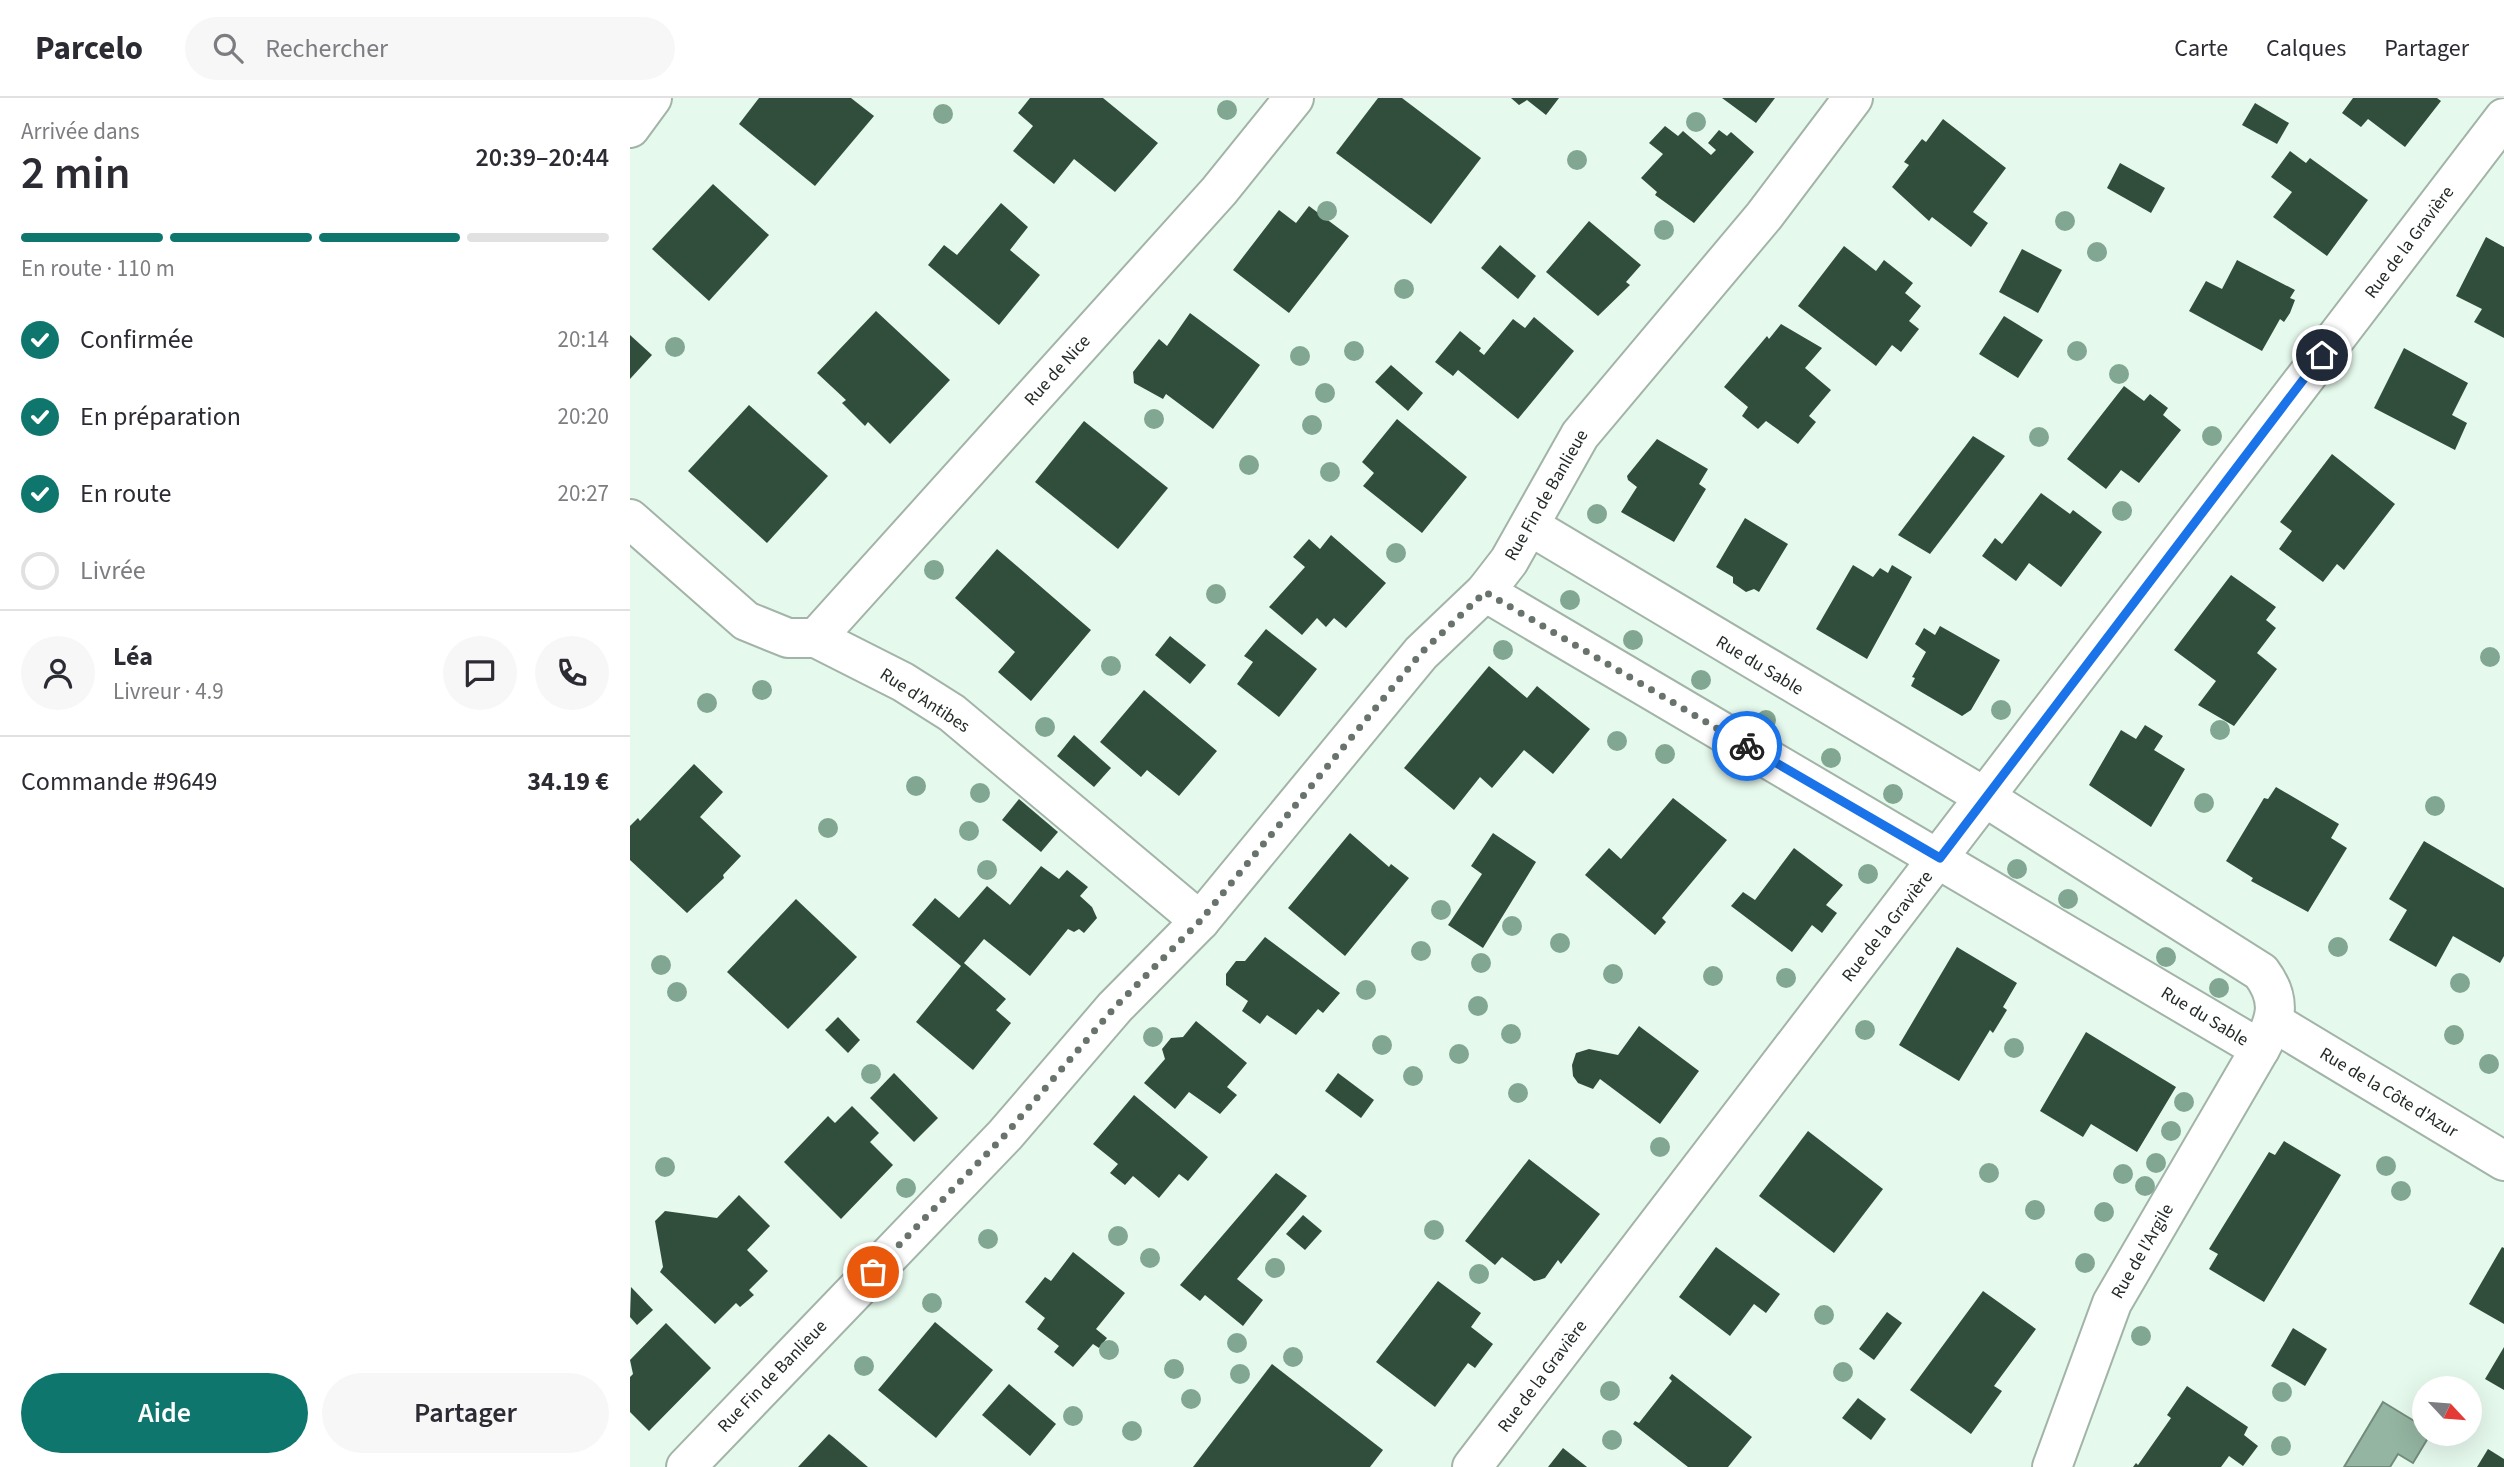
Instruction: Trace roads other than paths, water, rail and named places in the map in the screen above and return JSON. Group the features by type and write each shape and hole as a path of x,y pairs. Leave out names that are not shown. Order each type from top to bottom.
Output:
{"street":[{"path":"630,128 652,98"},
{"name":"Rue de Nice","path":"816,638 1219,191 1294,98"},
{"name":"Rue Fin de Banlieue","path":"686,1467 1005,1135 1115,1007 1200,921 1421,653 1485,592 1510,561 1566,455 1580,435 1764,216 1853,98"},
{"name":"Rue de la Gravière","path":"1472,1467 2504,118"},
{"name":"Rue d'Antibes","path":"630,519 746,621 788,638 816,638 902,682 952,713 1200,921"},
{"name":"Rue du Sable","path":"1485,592 1940,858 2267,1036 2270,984 2261,972 1983,796 1530,526"},
{"name":"Rue de la Côte d'Azur","path":"2267,1036 2504,1161"},
{"name":"Rue de l'Argile","path":"2052,1467 2112,1303 2267,1036"}]}
